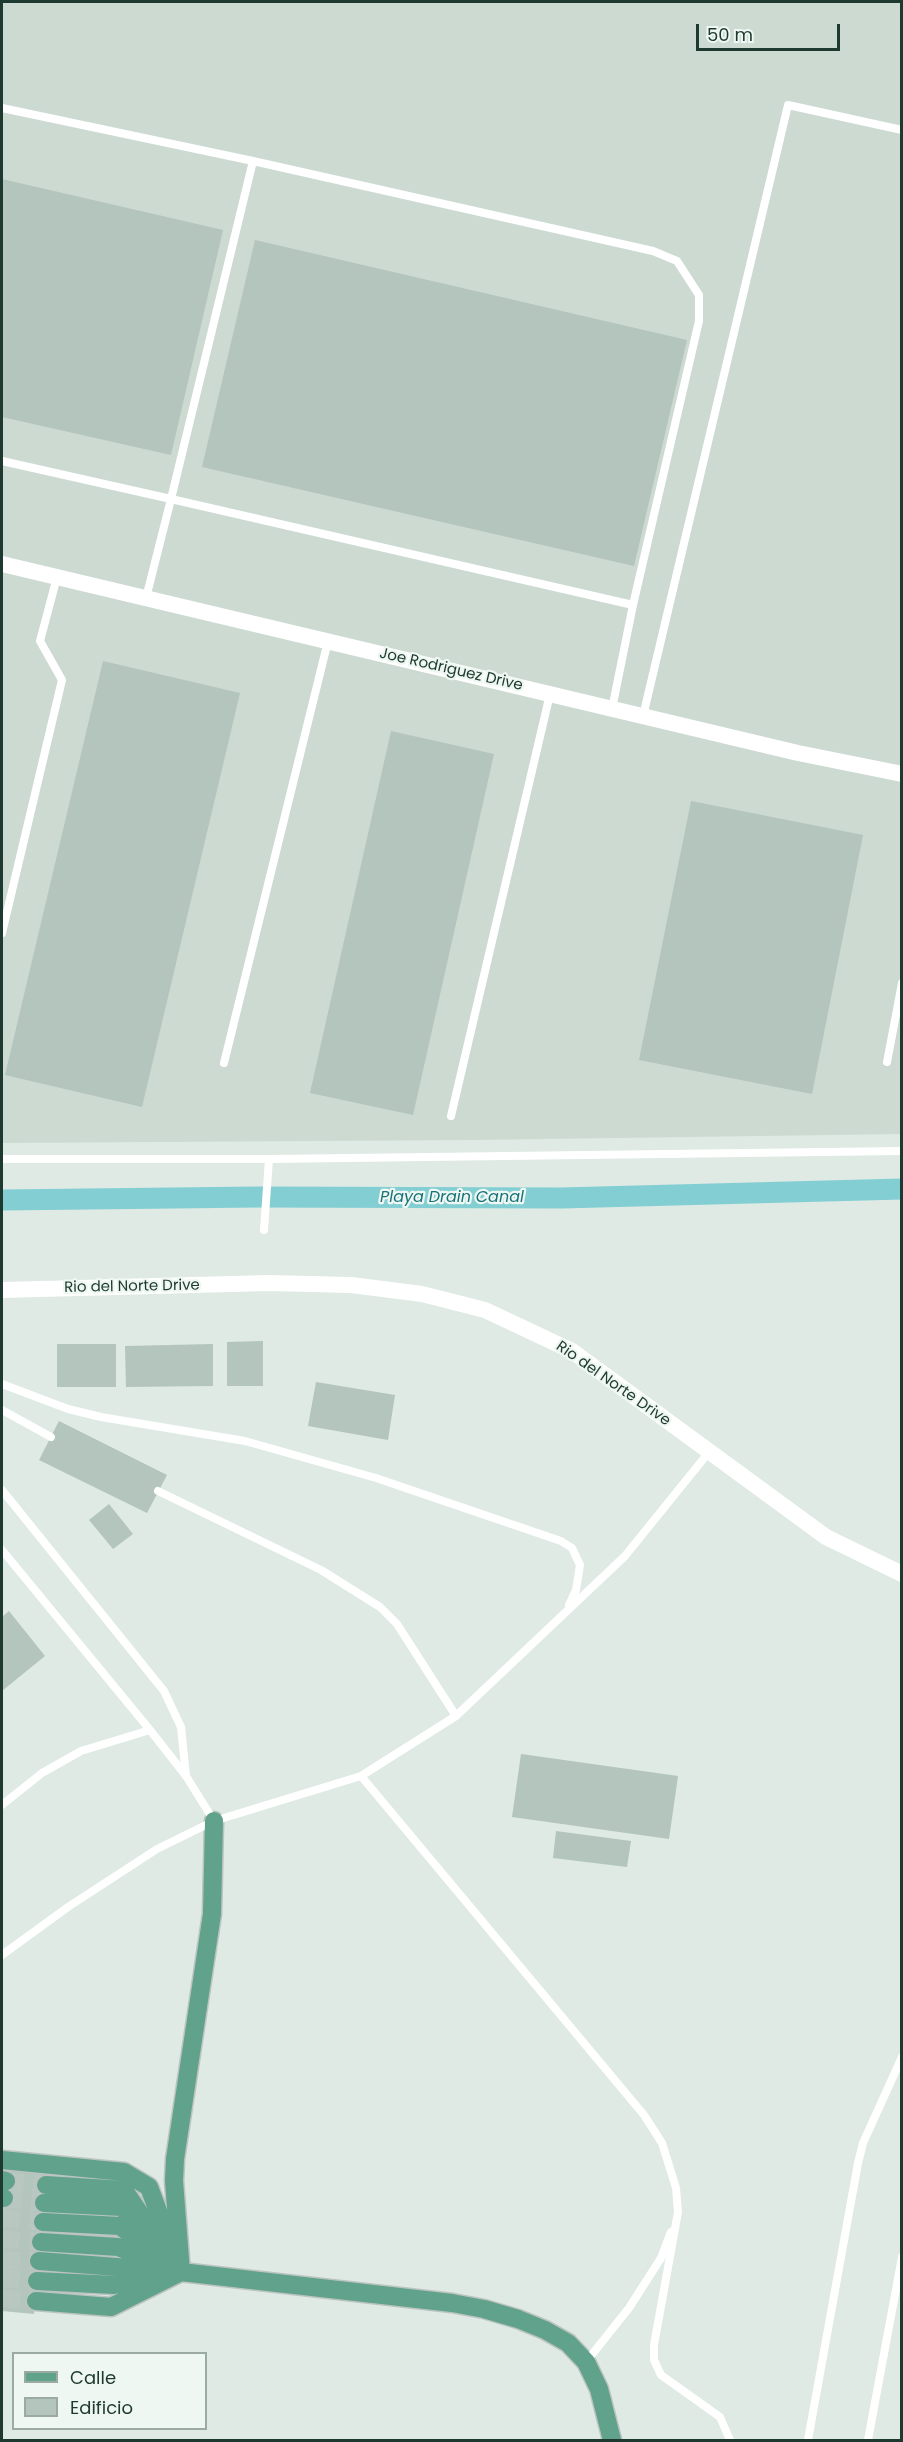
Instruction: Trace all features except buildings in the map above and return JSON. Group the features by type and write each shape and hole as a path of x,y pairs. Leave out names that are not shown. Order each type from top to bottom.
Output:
{"main road":[{"path":"181,2272 174,2181 175,2158 212,1914 214,1821"},
{"path":"2,2160 124,2172 149,2187 181,2272"},
{"path":"45,2193 124,2190 181,2272"},
{"path":"43,2222 120,2226 181,2272"},
{"path":"41,2242 118,2247 181,2272"},
{"path":"39,2261 181,2272 484,2308 545,2330 568,2343 586,2362 598,2389 612,2440"},
{"path":"38,2281 114,2285 181,2272"},
{"path":"36,2301 111,2307 181,2272"}],"street":[{"name":"Joe Rodriguez Drive","path":"2,564 798,753 902,774"},
{"name":"Rio del Norte Drive","path":"2,1290 269,1283 351,1285 423,1294 485,1310 572,1352 826,1537 902,1574"}],"lane":[{"path":"643,716 788,105 902,130"},
{"path":"2,108 253,161 653,251 677,261 699,295 699,321 633,606 612,709"},
{"path":"146,598 253,161"},
{"path":"2,460 633,606"},
{"path":"2,933 62,680 40,641 57,577"},
{"path":"224,1063 328,641"},
{"path":"451,1116 550,694"},
{"path":"887,1062 902,983"},
{"path":"2,1159 268,1159 902,1151"},
{"path":"264,1230 268,1159"},
{"path":"2,1384 68,1409 101,1417 245,1441 376,1478 561,1541 572,1548 580,1564 576,1590 567,1609"},
{"path":"2,1410 51,1437"},
{"path":"2,1955 118,1872 214,1821 361,1776 456,1716 625,1556 709,1452"},
{"path":"2,1490 164,1691 181,1727 186,1776"},
{"path":"158,1491 321,1570 380,1607 397,1624 456,1716"},
{"path":"2,1550 186,1776 214,1821"},
{"path":"2,1805 42,1773 81,1751 150,1730"},
{"path":"361,1776 644,2115 662,2143 670,2164 678,2211 654,2345 654,2360 661,2375 720,2417 730,2440"},
{"path":"808,2440 858,2163 863,2143 902,2057"},
{"path":"586,2362 629,2308 661,2258 678,2211"},
{"path":"868,2440 902,2258"}],"shaded area":[{"path":"2,2 901,2 901,1134 2,1143"}],"waterway":[{"name":"Playa Drain Canal","path":"2,1200 258,1197 561,1198 902,1189"}],"tunnel":[{"path":"6,2181 46,2185"},
{"path":"4,2198 44,2203"},
{"path":"2,2218 43,2222"},
{"path":"2,2239 41,2242"},
{"path":"2,2260 39,2261"},
{"path":"2,2278 37,2281"},
{"path":"2,2298 36,2301"}]}
